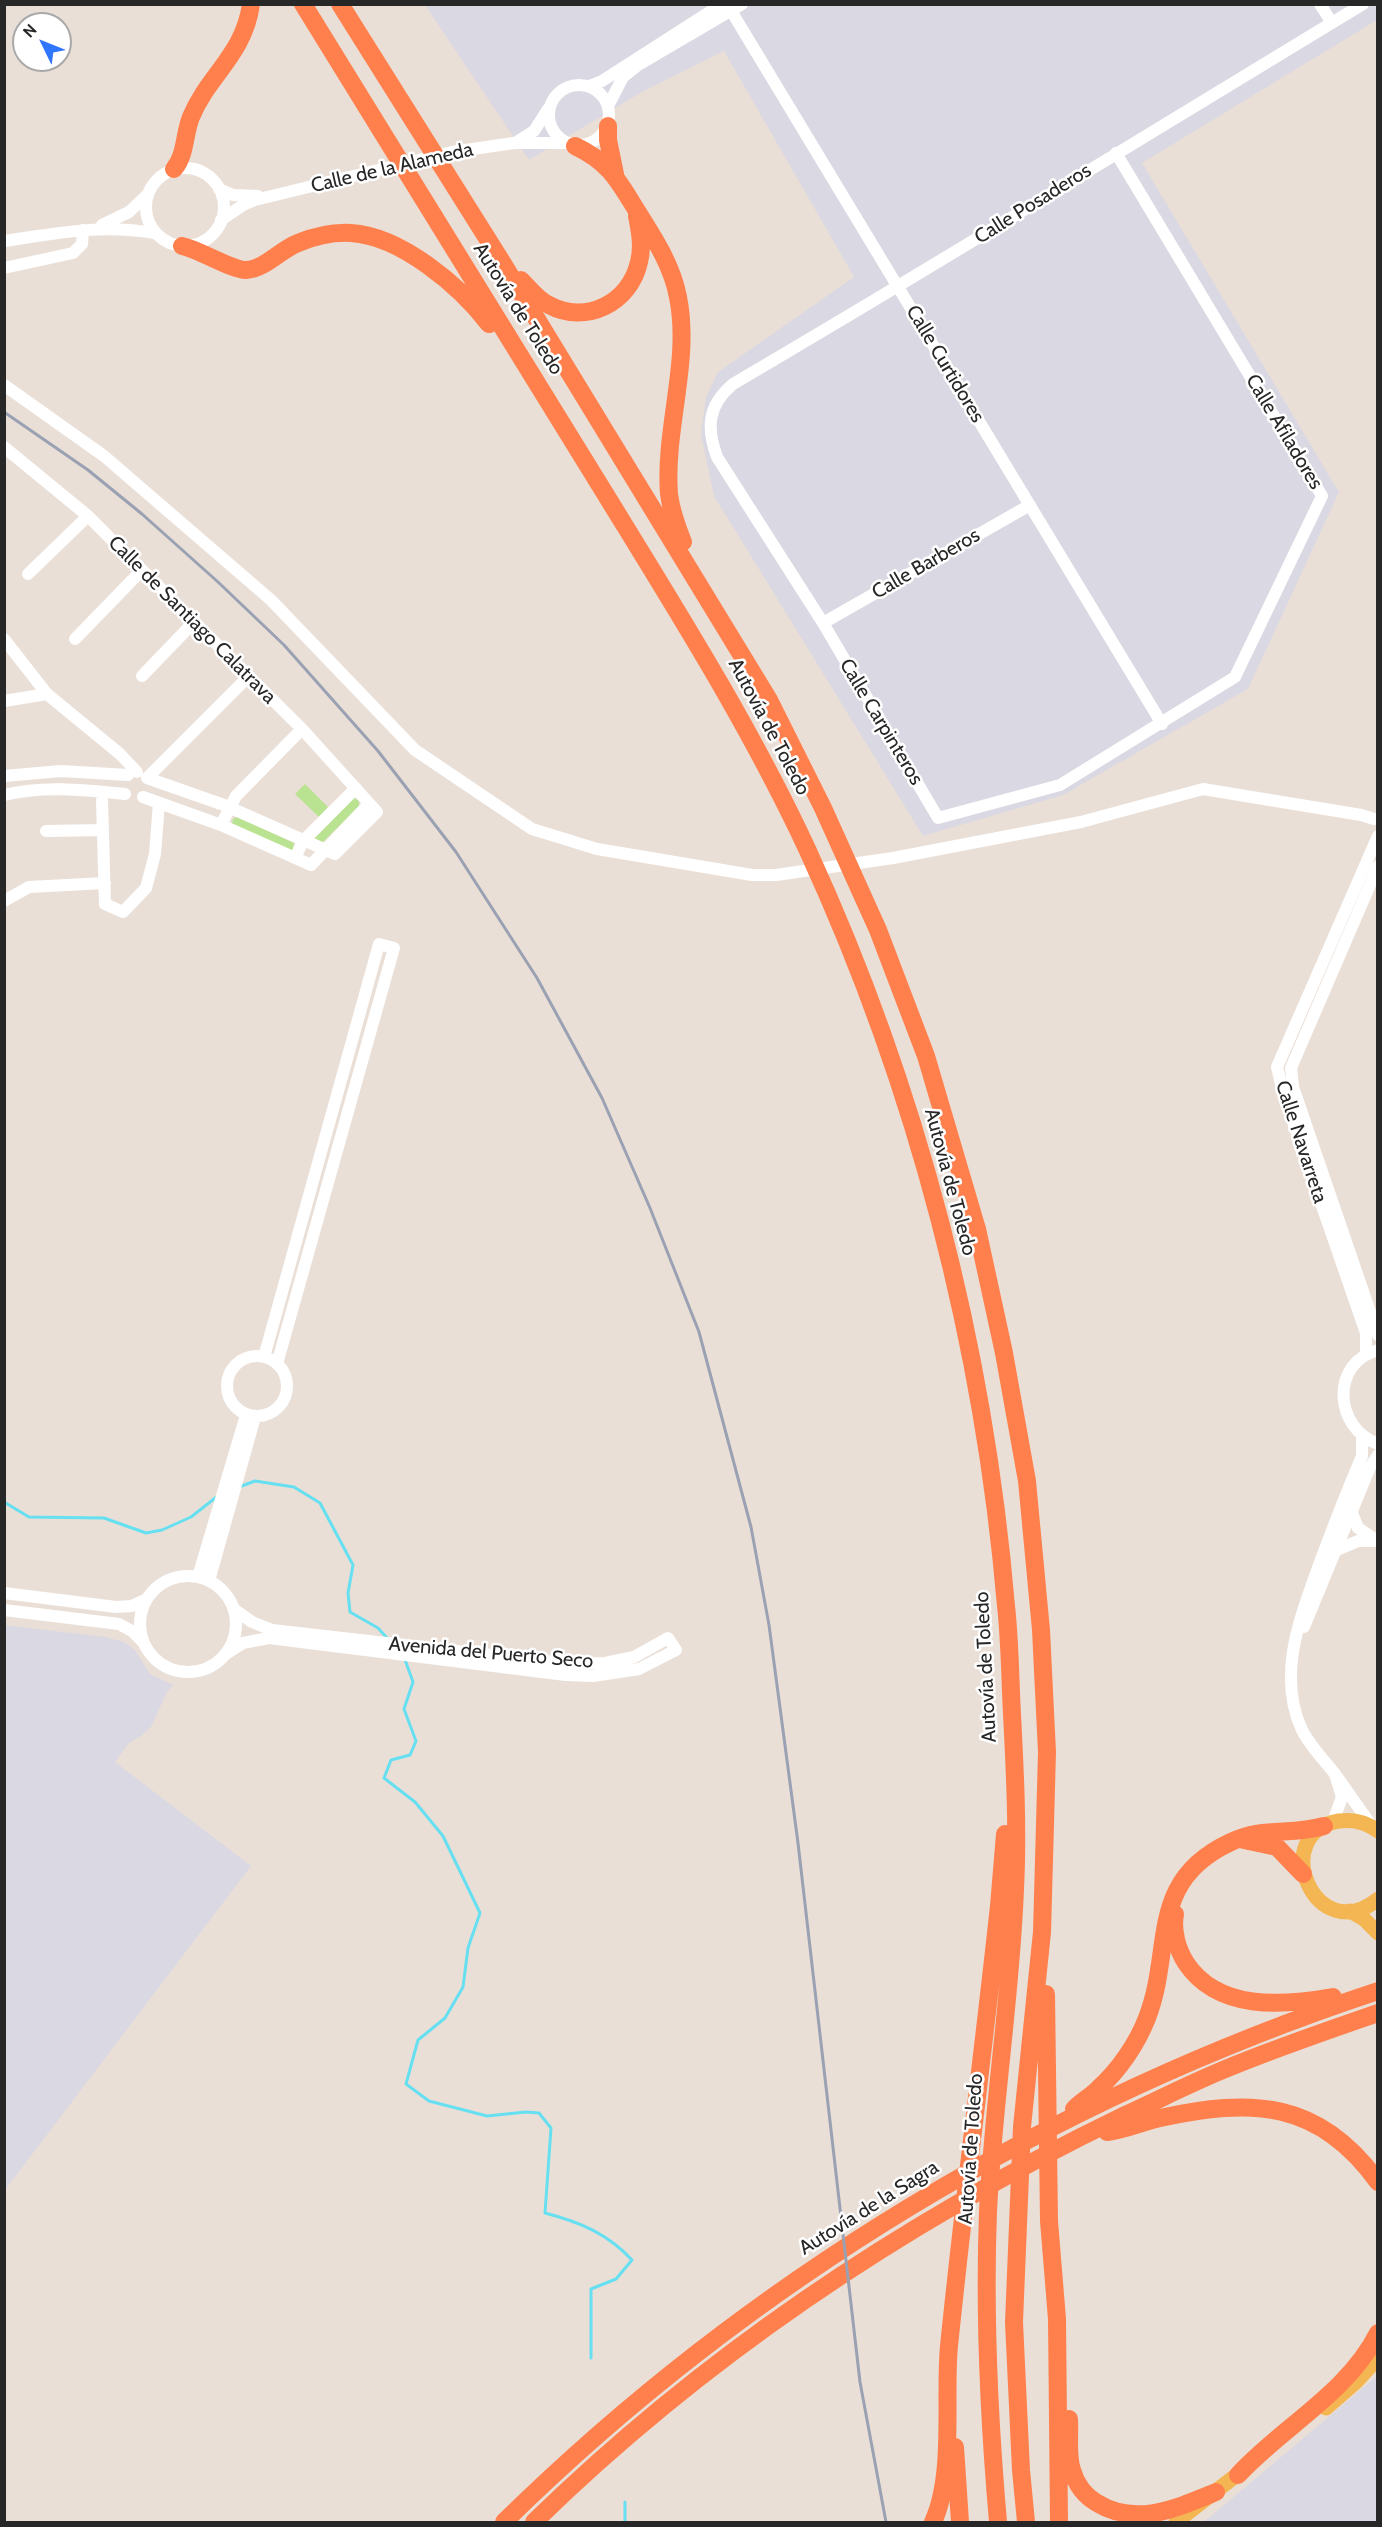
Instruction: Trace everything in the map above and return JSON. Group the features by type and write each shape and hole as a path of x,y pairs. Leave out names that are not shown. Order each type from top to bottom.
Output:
{"highway":[{"path":"174,169 182,158 187,128 198,102 235,51 245,31 251,4"},
{"name":"Autovía de Toledo","path":"303,4 720,681 768,770 808,852 851,953 898,1078 943,1236 985,1427 1007,1607 1015,1767 1016,1887 988,2214 986,2332 998,2523"},
{"name":"Autovía de Toledo","path":"340,4 502,262 615,451 684,556 770,700 823,808 878,930 926,1056 977,1229 1004,1353 1027,1481 1040,1618 1047,1752 1042,1932 1022,2127 1014,2310 1021,2470 1026,2523"},
{"path":"608,126 615,174"},
{"path":"570,145 600,160 615,174 664,255 678,297 682,342 669,463 669,496 683,544 684,556"},
{"path":"502,262 547,304 562,311 576,313 603,308 623,294 638,267 641,246 636,209"},
{"path":"182,246 245,270 255,268 296,243 328,233 353,233 379,239 406,251 451,284 476,306 512,353 523,359"},
{"path":"933,2523 941,2495 945,2464 949,2349 953,2307 999,1906 1008,1792 1015,1767"},
{"path":"1080,2109 1119,2066 1136,2042 1154,1998 1164,1923 1169,1906 1179,1888 1199,1862 1215,1850 1237,1839 1266,1831 1300,1832 1329,1824"},
{"path":"1237,1839 1277,1847 1303,1874"},
{"path":"1179,1888 1174,1922 1176,1941 1193,1974 1223,1995 1243,2001 1279,2002 1370,1994"},
{"path":"1042,1932 1046,1947 1049,2221 1057,2319 1059,2523"},
{"path":"1080,2109 1257,2034 1370,1994"},
{"path":"534,2523 626,2439 693,2383 816,2293 947,2210 1084,2135 1222,2070 1377,2013"},
{"path":"1084,2135 1116,2131 1196,2110 1235,2106 1267,2108 1322,2127 1345,2144 1362,2161 1377,2182"},
{"name":"Autovía de la Sagra","path":"504,2523 569,2461 648,2392 731,2326 814,2268 910,2207 1057,2125 1080,2109"},
{"path":"953,2307 953,2399 960,2523"},
{"path":"1057,2319 1065,2352 1071,2470 1080,2488 1089,2498 1109,2512 1141,2517 1162,2513 1216,2492"},
{"path":"1238,2475 1259,2451 1344,2379 1377,2333"}],"main road":[{"path":"1374,1829 1353,1821 1329,1824 1314,1835 1306,1847 1302,1860 1307,1886 1320,1901 1337,1910 1362,1909 1377,1899"},
{"path":"1350,1911 1364,1920 1377,1933"},
{"path":"1176,2523 1333,2402 1357,2381 1377,2358"}],"street":[{"path":"1320,4 1332,23"},
{"name":"Calle Posaderos","path":"712,413 721,394 733,384 898,288 1363,4"},
{"path":"589,86 602,81 731,6"},
{"path":"608,106 623,77 731,6"},
{"name":"Calle Curtidores","path":"731,6 898,288 1162,724"},
{"path":"579,84 589,86 604,98 608,106 608,126 596,141 570,145 551,128 548,118 549,108 561,91 579,84"},
{"name":"Calle de la Alameda","path":"514,143 534,131 549,108"},
{"name":"Calle de la Alameda","path":"182,246 203,242 214,233 221,220 243,205 271,195 426,157 477,148 514,143 570,145"},
{"name":"Calle Afiladores","path":"1116,153 1322,496 1235,677 1162,724"},
{"name":"Calle de la Alameda","path":"174,169 197,170 210,177 219,189 233,195 271,195"},
{"path":"86,229 118,219 148,194 161,176 174,169"},
{"path":"219,189 223,201 221,220"},
{"path":"148,194 146,214 155,233 167,242 182,246"},
{"path":"4,241 86,229 120,228 155,233"},
{"path":"4,268 74,253 82,244 86,229"},
{"path":"4,385 104,456 271,600 415,750 532,829 597,849 752,875 776,875 880,860 1081,822 1203,789 1374,819"},
{"name":"Calle Carpinteros","path":"712,413 710,437 717,457 823,623 938,818 1060,785 1162,724"},
{"name":"Calle de Santiago Calatrava","path":"4,447 88,516 302,729 369,804 329,852"},
{"name":"Calle Barberos","path":"823,623 1030,505"},
{"path":"28,574 88,516"},
{"path":"75,639 142,570"},
{"path":"142,676 195,621"},
{"path":"4,639 47,694 120,754 148,790 143,797"},
{"path":"125,794 122,785 137,775 249,676"},
{"path":"4,701 47,694"},
{"path":"221,825 236,796 302,729"},
{"path":"4,776 61,771 137,775 229,807 329,852"},
{"path":"295,858 303,842 356,788"},
{"path":"4,795 18,791 68,790 125,794 133,799 143,797 221,825 311,865 329,852"},
{"path":"102,800 105,904 123,912 146,888 155,854 159,803"},
{"path":"46,831 103,830"},
{"name":"Calle Navarreta","path":"1372,1352 1283,1094 1277,1067 1377,836"},
{"name":"Calle Navarreta","path":"1377,866 1291,1068 1293,1087 1377,1335"},
{"path":"4,901 29,887 105,883"},
{"path":"264,1357 379,944 394,948 277,1364"},
{"path":"1372,1352 1357,1361 1348,1375 1343,1391 1344,1408 1350,1424 1362,1436 1377,1444"},
{"path":"264,1357 277,1364 285,1376 286,1395 274,1411 250,1416 230,1401 227,1382 236,1364 245,1358 264,1357"},
{"path":"203,1579 220,1502 237,1482 250,1416"},
{"path":"203,1579 250,1416"},
{"path":"1362,1436 1362,1456 1295,1630 1291,1675 1292,1694 1308,1740 1374,1829"},
{"path":"1291,1675 1303,1629 1377,1455"},
{"path":"1352,1513 1358,1528 1377,1541"},
{"path":"1337,1550 1358,1541 1377,1541"},
{"path":"144,1643 140,1627 142,1610 147,1599 160,1585 173,1578 203,1579"},
{"name":"Avenida del Puerto Seco","path":"4,1610 119,1624 132,1631 159,1662 181,1672 198,1671 213,1665 243,1643 269,1638 566,1675 593,1676 639,1669 676,1650 668,1638 634,1657 606,1663 571,1664 272,1630 252,1622 235,1610 228,1596 217,1585 203,1579"},
{"path":"4,1593 116,1607 132,1605 147,1599"},
{"path":"226,1654 235,1632 235,1610"},
{"path":"1329,1824 1342,1797 1335,1774"}],"shaded area":[{"path":"425,5 1377,5 1377,20 1142,163 1339,492 1248,689 1063,795 923,836 714,496 701,434 706,397 718,372 854,277 724,51 640,93 529,160"},
{"path":"5,1625 105,1637 124,1642 135,1650 150,1674 173,1685 167,1692 151,1727 129,1743 115,1762 251,1866 5,2190"},
{"path":"1377,2376 1377,2522 1204,2522"}],"green space":[{"path":"305,784 328,807 319,817 295,794"},
{"path":"354,798 359,801 359,806 320,845 314,839"},
{"path":"237,817 294,843 293,850 232,824 233,819"}],"waterway":[{"path":"239,1487 255,1481 294,1487 320,1503 353,1565 348,1593 350,1612 378,1628 388,1639"},
{"path":"4,1502 29,1517 104,1518 146,1533 162,1530 191,1517 219,1495"},
{"path":"404,1657 413,1682 404,1709 416,1741 410,1755 391,1760 384,1778 415,1802 443,1836 480,1913 468,1948 463,1987 445,2018 418,2040 406,2084 429,2101 487,2116 539,2113 551,2128 545,2213 593,2230 613,2243 632,2260 616,2279 591,2289 591,2358"},
{"path":"625,2502 625,2522"}],"railway":[{"path":"4,412 88,470 142,514 218,582 284,645 378,751 456,852 537,978 602,1098 650,1208 699,1332 751,1527 769,1625 798,1843 860,2382 886,2522"}]}
